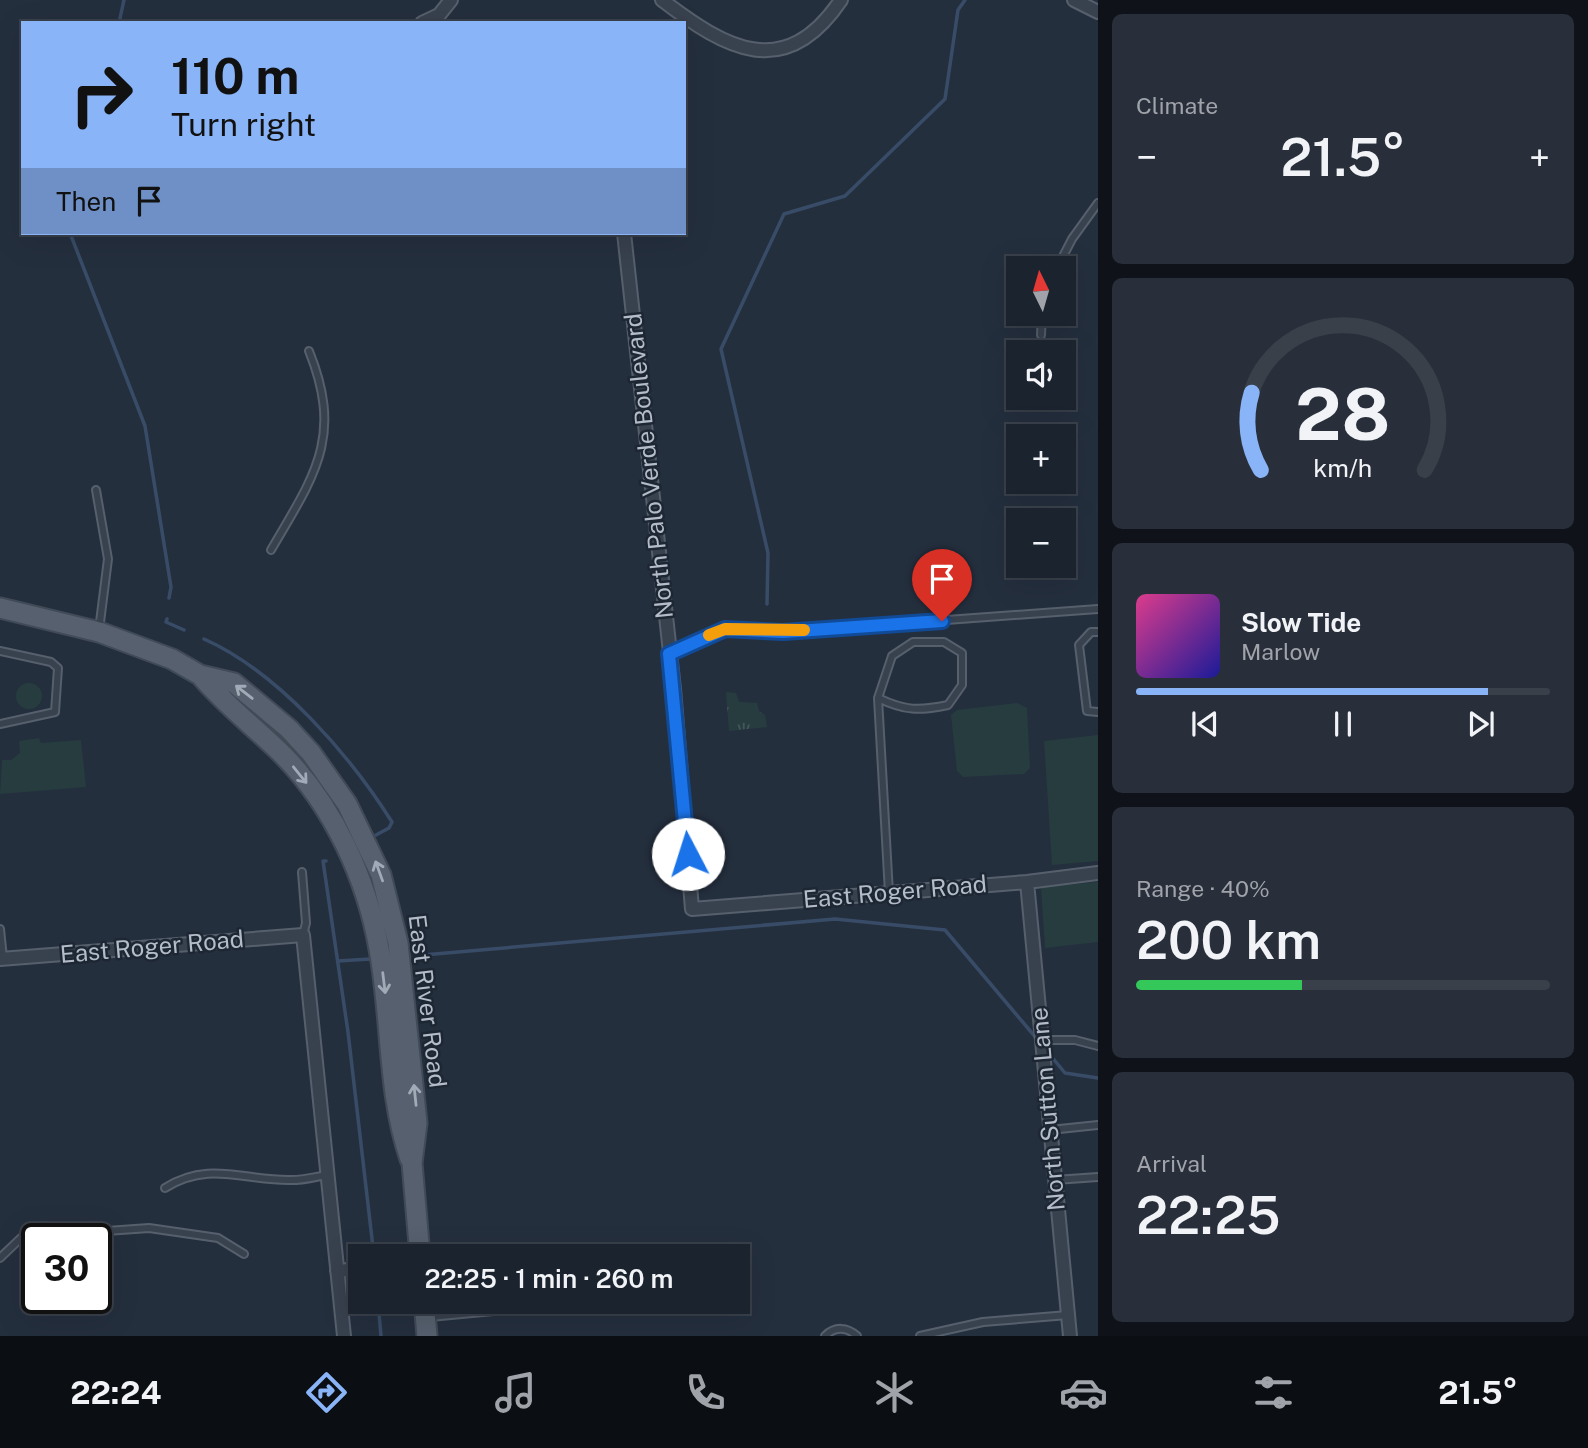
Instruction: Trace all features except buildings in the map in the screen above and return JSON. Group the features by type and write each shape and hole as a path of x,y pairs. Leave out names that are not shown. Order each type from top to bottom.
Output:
{"main road":[{"name":"East River Road","path":"0,608 99,632 172,659 200,675 234,684 289,729 331,780 372,852 390,903 401,963 418,1123 412,1163 419,1244"}],"street":[{"path":"426,21 439,15 452,0"},
{"path":"662,0 700,29 741,48 784,50 828,19 841,0"},
{"path":"1074,0 1098,12"},
{"name":"North Palo Verde Boulevard","path":"624,235 669,654 692,909"},
{"name":"East Roger Road","path":"692,909 1027,882 1098,873"},
{"name":"North Sutton Lane","path":"1027,882 1070,1336"},
{"path":"303,935 344,1336"},
{"name":"East Roger Road","path":"1,959 303,935"},
{"path":"338,1271 348,1270"}],"lane":[{"path":"1063,256 1098,203"},
{"path":"1041,326 1041,335"},
{"path":"271,550 304,492 323,447 326,416 320,379 309,351"},
{"path":"96,490 108,559 99,632"},
{"path":"669,654 725,629 783,632 1098,609"},
{"path":"1098,632 1091,632 1079,645 1087,711 1098,712"},
{"path":"878,698 900,709 928,709 947,705 962,685 962,653 944,642 913,642 892,656 878,698 889,893"},
{"path":"0,651 51,662 58,668 55,712 0,724"},
{"path":"302,872 306,923 303,935"},
{"path":"0,929 1,959"},
{"path":"1042,1040 1075,1040 1098,1046"},
{"path":"1050,1130 1098,1125"},
{"path":"165,1188 183,1177 208,1173 248,1174 289,1181 328,1174"},
{"path":"1055,1180 1098,1177"},
{"path":"0,1258 22,1237 149,1228 218,1238 244,1254"},
{"path":"425,1318 465,1314"},
{"path":"920,1336 982,1322 1068,1315"},
{"path":"825,1336 839,1329 849,1330 857,1336"}],"green space":[{"path":"29,683 38,687 42,696 38,705 29,709 20,705 16,696 20,687"},
{"path":"726,692 736,693 739,702 757,703 759,711 765,715 767,727 729,731"},
{"path":"1017,703 1027,708 1030,768 1024,774 963,777 957,771 951,715 957,710"},
{"path":"1098,735 1098,861 1052,865 1044,741"},
{"path":"39,738 41,743 81,740 86,787 0,794 2,760 11,760 20,753 19,741"},
{"path":"1098,882 1098,942 1045,948 1041,887"}],"waterway":[{"path":"119,21 124,0"},
{"path":"767,604 768,553 721,349 784,214 845,196 945,99 958,10 965,0"},
{"path":"71,235 145,426 171,587 169,598"},
{"path":"167,619 166,622 184,630"},
{"path":"204,639 259,672 285,693 333,743 392,822 389,828 376,835"},
{"path":"326,861 323,861 348,1032 373,1244"},
{"path":"423,955 835,919 945,930 1037,1039"},
{"path":"338,961 370,959"},
{"path":"1046,1050 1065,1073 1098,1078"},
{"path":"379,1314 381,1336"}],"slow traffic":[{"path":"709,635 725,629 783,632 804,630"}],"route":[{"path":"688,854 669,654 725,629 783,632 942,621"}]}
